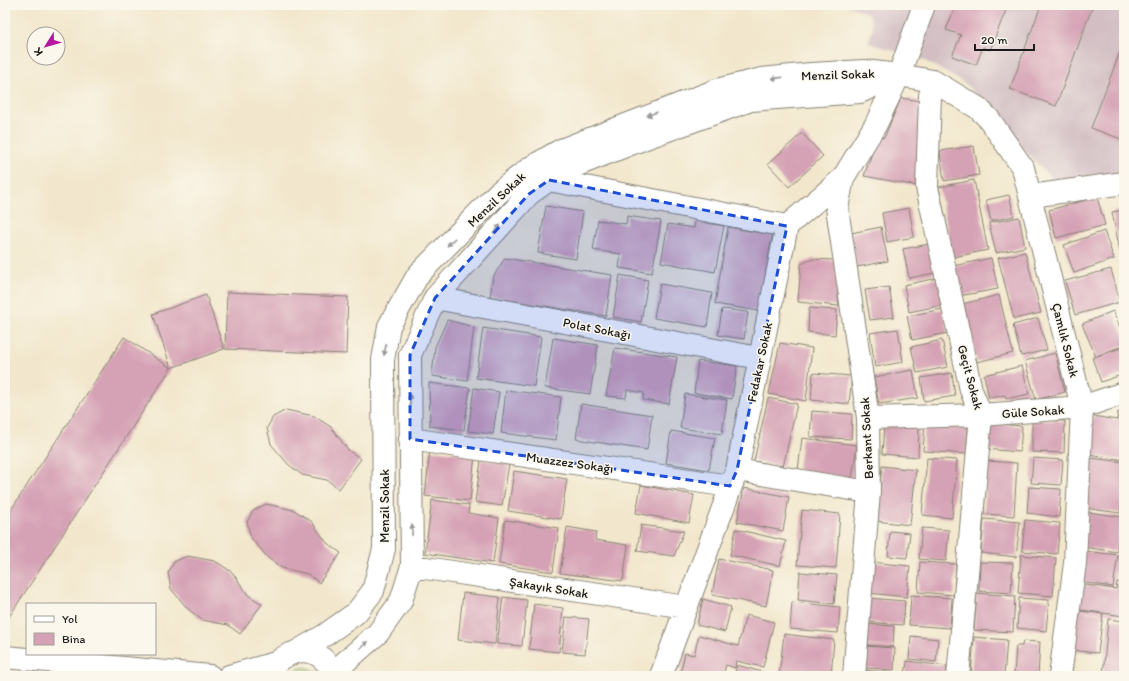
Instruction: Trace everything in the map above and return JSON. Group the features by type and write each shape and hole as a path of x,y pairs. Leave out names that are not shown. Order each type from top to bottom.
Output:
{"street":[{"path":"549,180 787,226 843,178 876,124 899,75 924,5"},
{"name":"Menzil Sokak","path":"272,670 285,656 296,652 325,635 356,613 373,591 384,549 383,360 389,326 418,275 498,193 530,168 561,150 717,90 762,79 811,74 864,71 899,75"},
{"name":"Çamlık Sokak","path":"899,75 933,81 978,108 989,119 1023,168 1031,196 1082,407 1075,563 1060,676"},
{"name":"Menzil Sokak","path":"336,673 378,633 401,601 412,566 410,355 435,298 529,194 562,171 750,100 860,92 899,75"},
{"name":"Geçit Sokak","path":"933,81 930,96 927,187 972,390 981,415 958,676"},
{"name":"Berkant Sokak","path":"843,178 837,208 868,418 869,492 854,676"},
{"path":"1031,196 1124,184"},
{"name":"Fedakar Sokak","path":"661,676 733,478 787,226"},
{"name":"Polat Sokağı","path":"435,298 759,358"},
{"name":"Güle Sokak","path":"868,418 981,415 1082,407 1124,394"},
{"name":"Muazzez Sokağı","path":"410,439 733,478 869,492"},
{"name":"Şakayık Sokak","path":"412,566 686,607"},
{"path":"296,652 308,652 319,655 336,673"},
{"path":"5,657 95,671 210,676"},
{"path":"229,676 272,670"}],"highlighted area":[{"path":"549,180 787,226 737,470 730,486 410,439 410,355 435,298 529,194"}],"shaded area":[{"path":"846,5 1124,5 1124,172 1052,180 966,84 922,59 868,43 873,28 869,14"}],"green space":[{"path":"306,667 322,676 288,676 296,670"}],"building":[{"path":"956,5 1008,5 990,50 983,47 976,65 952,56 961,35 946,30"},
{"path":"1041,5 1093,5 1056,106 1010,89"},
{"path":"1124,41 1124,140 1091,128"},
{"path":"901,98 920,101 918,186 864,176 878,136 884,138"},
{"path":"802,133 823,156 789,187 768,164"},
{"path":"974,146 979,175 944,181 940,151"},
{"path":"974,180 988,250 953,257 939,187"},
{"path":"1009,195 1014,216 991,221 986,200"},
{"path":"1097,197 1105,225 1056,238 1049,210"},
{"path":"546,206 583,212 576,259 538,253"},
{"path":"909,208 914,237 887,242 882,213"},
{"path":"1124,210 1124,255 1121,256 1112,212"},
{"path":"627,216 661,221 652,273 619,268 621,254 593,250 598,220 626,224"},
{"path":"1019,217 1025,247 996,253 989,223"},
{"path":"695,221 724,226 715,272 661,262 668,224 694,228"},
{"path":"728,227 772,235 759,311 715,304"},
{"path":"881,227 888,261 857,267 851,233"},
{"path":"1104,231 1114,259 1074,273 1064,245"},
{"path":"929,244 935,273 909,278 903,249"},
{"path":"1025,252 1041,313 1014,319 998,258"},
{"path":"505,258 612,275 606,316 490,297 493,277"},
{"path":"991,258 998,289 959,296 953,266"},
{"path":"813,259 835,260 839,306 798,302 801,264"},
{"path":"1111,269 1120,302 1075,315 1065,281"},
{"path":"620,275 648,280 641,322 613,317"},
{"path":"938,278 944,305 909,312 904,285"},
{"path":"660,284 712,293 707,327 654,318"},
{"path":"889,287 894,317 870,320 865,290"},
{"path":"227,292 348,297 346,354 225,349"},
{"path":"206,295 224,349 171,368 153,314"},
{"path":"999,295 1013,353 977,362 962,304"},
{"path":"809,308 837,310 835,335 808,332"},
{"path":"722,309 748,312 744,339 718,335"},
{"path":"943,309 948,333 912,340 907,316"},
{"path":"1113,311 1124,337 1124,345 1097,356 1124,347 1124,374 1101,382 1092,358 1096,357 1082,324"},
{"path":"1038,318 1047,350 1021,356 1013,325"},
{"path":"447,320 474,327 467,381 432,376 435,347"},
{"path":"483,328 541,337 534,386 476,378"},
{"path":"898,329 903,362 875,367 870,333"},
{"path":"124,337 171,368 5,623 5,519"},
{"path":"553,338 598,345 590,394 545,388"},
{"path":"942,340 948,367 917,373 911,347"},
{"path":"780,343 812,348 806,401 769,394"},
{"path":"615,348 677,357 669,404 643,400 644,393 627,390 626,398 606,396"},
{"path":"1055,353 1065,392 1036,400 1025,361"},
{"path":"698,361 737,366 732,399 694,393"},
{"path":"1022,366 1029,394 1006,399 1005,395 989,398 984,375"},
{"path":"913,370 918,398 879,404 874,377"},
{"path":"813,373 852,376 849,404 811,400"},
{"path":"952,373 955,396 924,401 921,378"},
{"path":"429,383 470,388 464,430 430,426"},
{"path":"474,388 499,392 493,434 468,431"},
{"path":"506,390 561,397 556,440 501,433"},
{"path":"685,394 727,400 722,434 680,428"},
{"path":"768,398 797,404 783,467 754,461"},
{"path":"581,404 652,415 647,450 576,439"},
{"path":"286,410 314,416 331,427 348,450 361,459 339,489 327,480 302,475 288,464 271,444 267,428 273,417"},
{"path":"812,411 852,414 851,439 810,437"},
{"path":"1118,412 1124,412 1124,460 1088,455 1093,416 1117,420"},
{"path":"1032,420 1065,421 1064,453 1032,452"},
{"path":"987,423 1022,426 1020,452 985,449"},
{"path":"925,424 968,427 966,454 923,451"},
{"path":"884,425 919,427 918,457 882,454"},
{"path":"671,431 715,438 709,470 666,463"},
{"path":"802,438 857,445 852,478 798,470"},
{"path":"430,450 475,455 470,501 425,496"},
{"path":"927,458 957,460 952,518 922,515"},
{"path":"1033,458 1063,460 1061,485 1031,483"},
{"path":"1091,458 1124,462 1124,482 1120,513 1084,508"},
{"path":"481,460 509,464 502,506 475,502"},
{"path":"987,461 1017,463 1014,516 984,514"},
{"path":"882,466 916,470 910,525 876,521"},
{"path":"514,471 567,479 561,519 508,511"},
{"path":"641,485 694,495 689,523 636,513"},
{"path":"1029,487 1061,489 1059,517 1027,513"},
{"path":"744,488 789,497 783,531 737,522"},
{"path":"432,500 469,505 468,513 499,518 493,563 425,553"},
{"path":"266,504 294,510 311,521 327,543 341,553 319,583 308,574 282,568 268,558 251,538 247,522 253,511"},
{"path":"802,510 840,514 836,568 797,565"},
{"path":"1088,512 1122,517 1117,552 1083,547"},
{"path":"984,519 1020,522 1016,557 981,553"},
{"path":"505,520 559,528 553,572 499,564"},
{"path":"1025,520 1060,523 1057,554 1022,551"},
{"path":"641,525 684,531 674,556 637,551"},
{"path":"567,527 596,532 595,540 628,545 623,581 560,573"},
{"path":"922,528 949,530 946,561 919,559"},
{"path":"736,529 786,541 780,566 730,555"},
{"path":"890,531 910,533 907,558 888,556"},
{"path":"1084,551 1118,555 1113,587 1080,582"},
{"path":"1021,555 1056,558 1053,596 1018,593"},
{"path":"187,556 215,561 232,572 248,595 262,604 240,634 228,625 202,620 188,609 171,589 168,573 174,562"},
{"path":"719,559 773,570 766,606 712,595"},
{"path":"870,562 910,566 907,597 867,593"},
{"path":"920,562 956,564 954,595 918,592"},
{"path":"980,562 1013,563 1011,593 979,591"},
{"path":"800,572 837,575 834,604 798,600"},
{"path":"1117,582 1124,583 1124,616 1074,609 1078,584 1116,589"},
{"path":"463,593 500,597 495,644 458,640"},
{"path":"977,593 1015,596 1013,632 974,630"},
{"path":"911,595 952,598 950,628 909,625"},
{"path":"503,597 527,600 522,646 497,644"},
{"path":"868,598 905,601 903,625 867,622"},
{"path":"1019,598 1049,600 1046,631 1017,628"},
{"path":"703,599 731,607 725,632 697,625"},
{"path":"792,602 840,607 838,633 790,629"},
{"path":"534,604 563,608 559,652 529,649"},
{"path":"1074,610 1103,614 1098,653 1069,650"},
{"path":"746,615 774,622 763,667 736,661 735,668 726,665 723,676 687,676 680,674 685,653 694,655 699,635 738,646"},
{"path":"566,617 589,619 585,654 562,652"},
{"path":"1108,619 1124,621 1124,676 1103,676"},
{"path":"866,624 894,626 893,647 865,645"},
{"path":"784,634 834,640 831,676 779,676"},
{"path":"911,636 938,639 936,662 909,659"},
{"path":"974,637 1007,640 1004,676 971,676"},
{"path":"1023,641 1040,642 1038,676 1014,676 1016,646 1022,646"},
{"path":"864,646 895,648 894,670 863,668"},
{"path":"907,661 947,666 946,676 905,676"},
{"path":"737,665 762,672 761,676 734,676"},
{"path":"861,670 904,674 903,676 861,676"}]}
